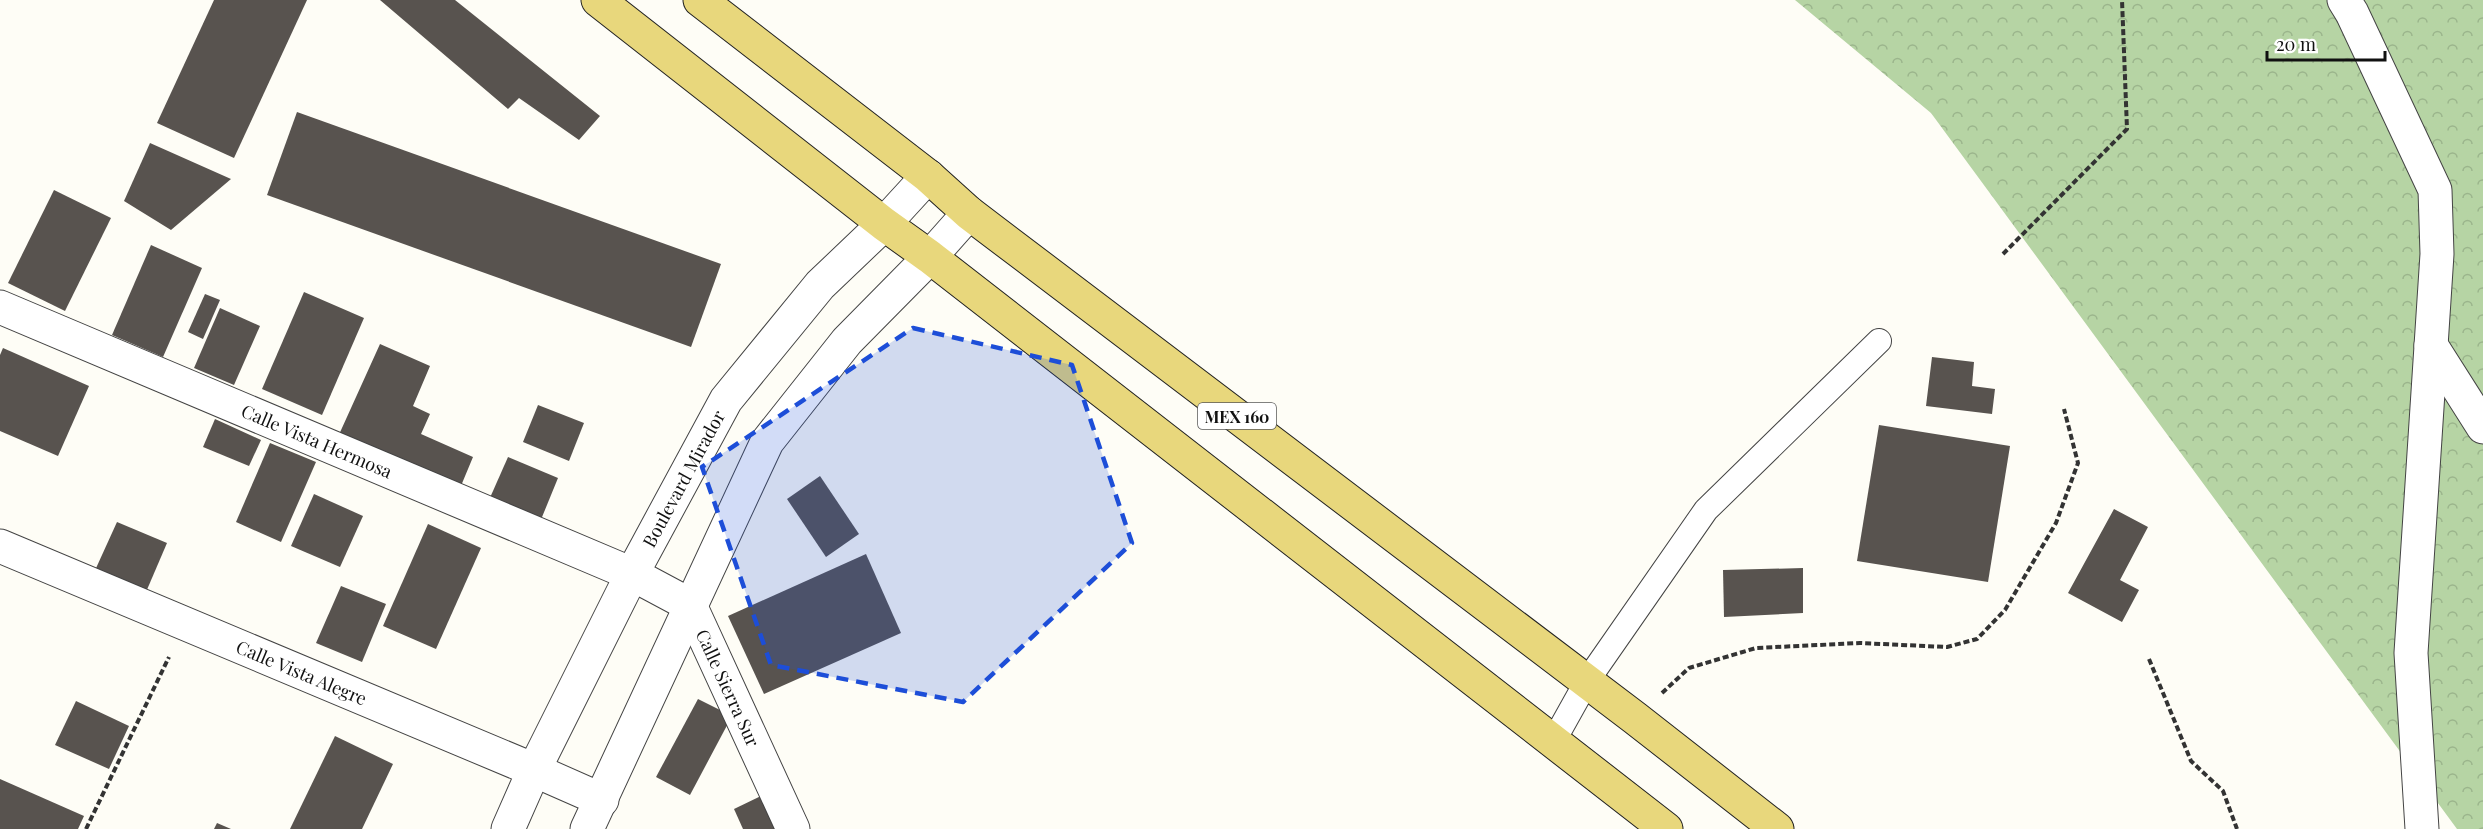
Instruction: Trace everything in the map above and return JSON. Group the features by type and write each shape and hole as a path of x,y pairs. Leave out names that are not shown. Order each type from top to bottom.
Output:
{"main road":[{"path":"598,0 1666,829"},
{"name":"MEX 160","path":"700,0 928,176 969,213 1587,681 1777,829"}],"street":[{"path":"2344,0 2434,190 2437,254 2411,653 2422,829"},
{"name":"Boulevard Mirador","path":"508,829 534,770 632,574 726,399 820,285 884,224 928,176"},
{"path":"587,829 767,442 847,341 930,257 969,213"},
{"name":"Calle Vista Hermosa","path":"0,307 632,574"},
{"path":"2431,345 2483,427"},
{"name":"Calle Vista Alegre","path":"0,546 602,800"},
{"path":"632,574 690,605"},
{"name":"Calle Sierra Sur","path":"690,605 793,829"}],"lane":[{"path":"1553,742 1587,681 1706,510 1879,341"}],"path":[{"path":"2003,254 2127,129 2122,0"},
{"path":"1635,718 1689,668 1756,648 1860,643 1947,647 1977,639 2005,610 2056,523 2078,463 2064,409"},
{"path":"86,829 184,624"},
{"path":"2149,659 2191,761 2223,791 2237,829"}],"highlighted area":[{"path":"913,328 1072,365 1132,543 963,702 771,665 702,467"}],"green space":[{"path":"1795,0 2483,0 2483,829 2457,829 1931,113"}],"building":[{"path":"214,0 307,0 234,158 157,123"},
{"path":"380,0 455,0 600,116 579,140 519,98 508,109"},
{"path":"297,112 721,264 691,347 267,195"},
{"path":"150,143 231,179 171,230 124,201"},
{"path":"54,190 111,218 65,311 8,283"},
{"path":"151,245 202,268 163,357 112,335"},
{"path":"304,292 364,318 322,415 262,389"},
{"path":"205,294 220,300 203,339 188,332"},
{"path":"220,308 260,326 234,385 194,368"},
{"path":"380,344 430,366 413,406 430,414 421,434 473,457 458,493 337,439"},
{"path":"3,348 89,386 58,456 0,431 0,355"},
{"path":"1932,357 1974,362 1972,386 1995,389 1992,414 1926,406"},
{"path":"538,405 584,423 569,461 523,442"},
{"path":"215,419 261,440 249,466 203,447"},
{"path":"1879,425 2010,446 1988,582 1857,561"},
{"path":"270,443 316,462 281,542 236,522"},
{"path":"508,457 558,478 540,522 489,500"},
{"path":"820,476 859,534 826,557 787,499"},
{"path":"314,494 363,516 340,567 291,546"},
{"path":"2114,509 2148,527 2120,580 2139,590 2122,622 2068,593"},
{"path":"117,522 167,543 143,599 92,577"},
{"path":"428,524 481,548 436,649 383,626"},
{"path":"866,554 901,633 764,694 728,616"},
{"path":"1803,568 1803,613 1724,617 1723,570"},
{"path":"341,586 386,604 362,662 316,643"},
{"path":"698,699 732,716 690,795 656,777"},
{"path":"76,701 129,726 109,769 55,745"},
{"path":"335,736 393,764 362,829 290,829"},
{"path":"0,779 84,816 78,829 0,829"},
{"path":"763,795 779,829 743,829 734,809"},
{"path":"217,823 231,829 214,829"}]}
